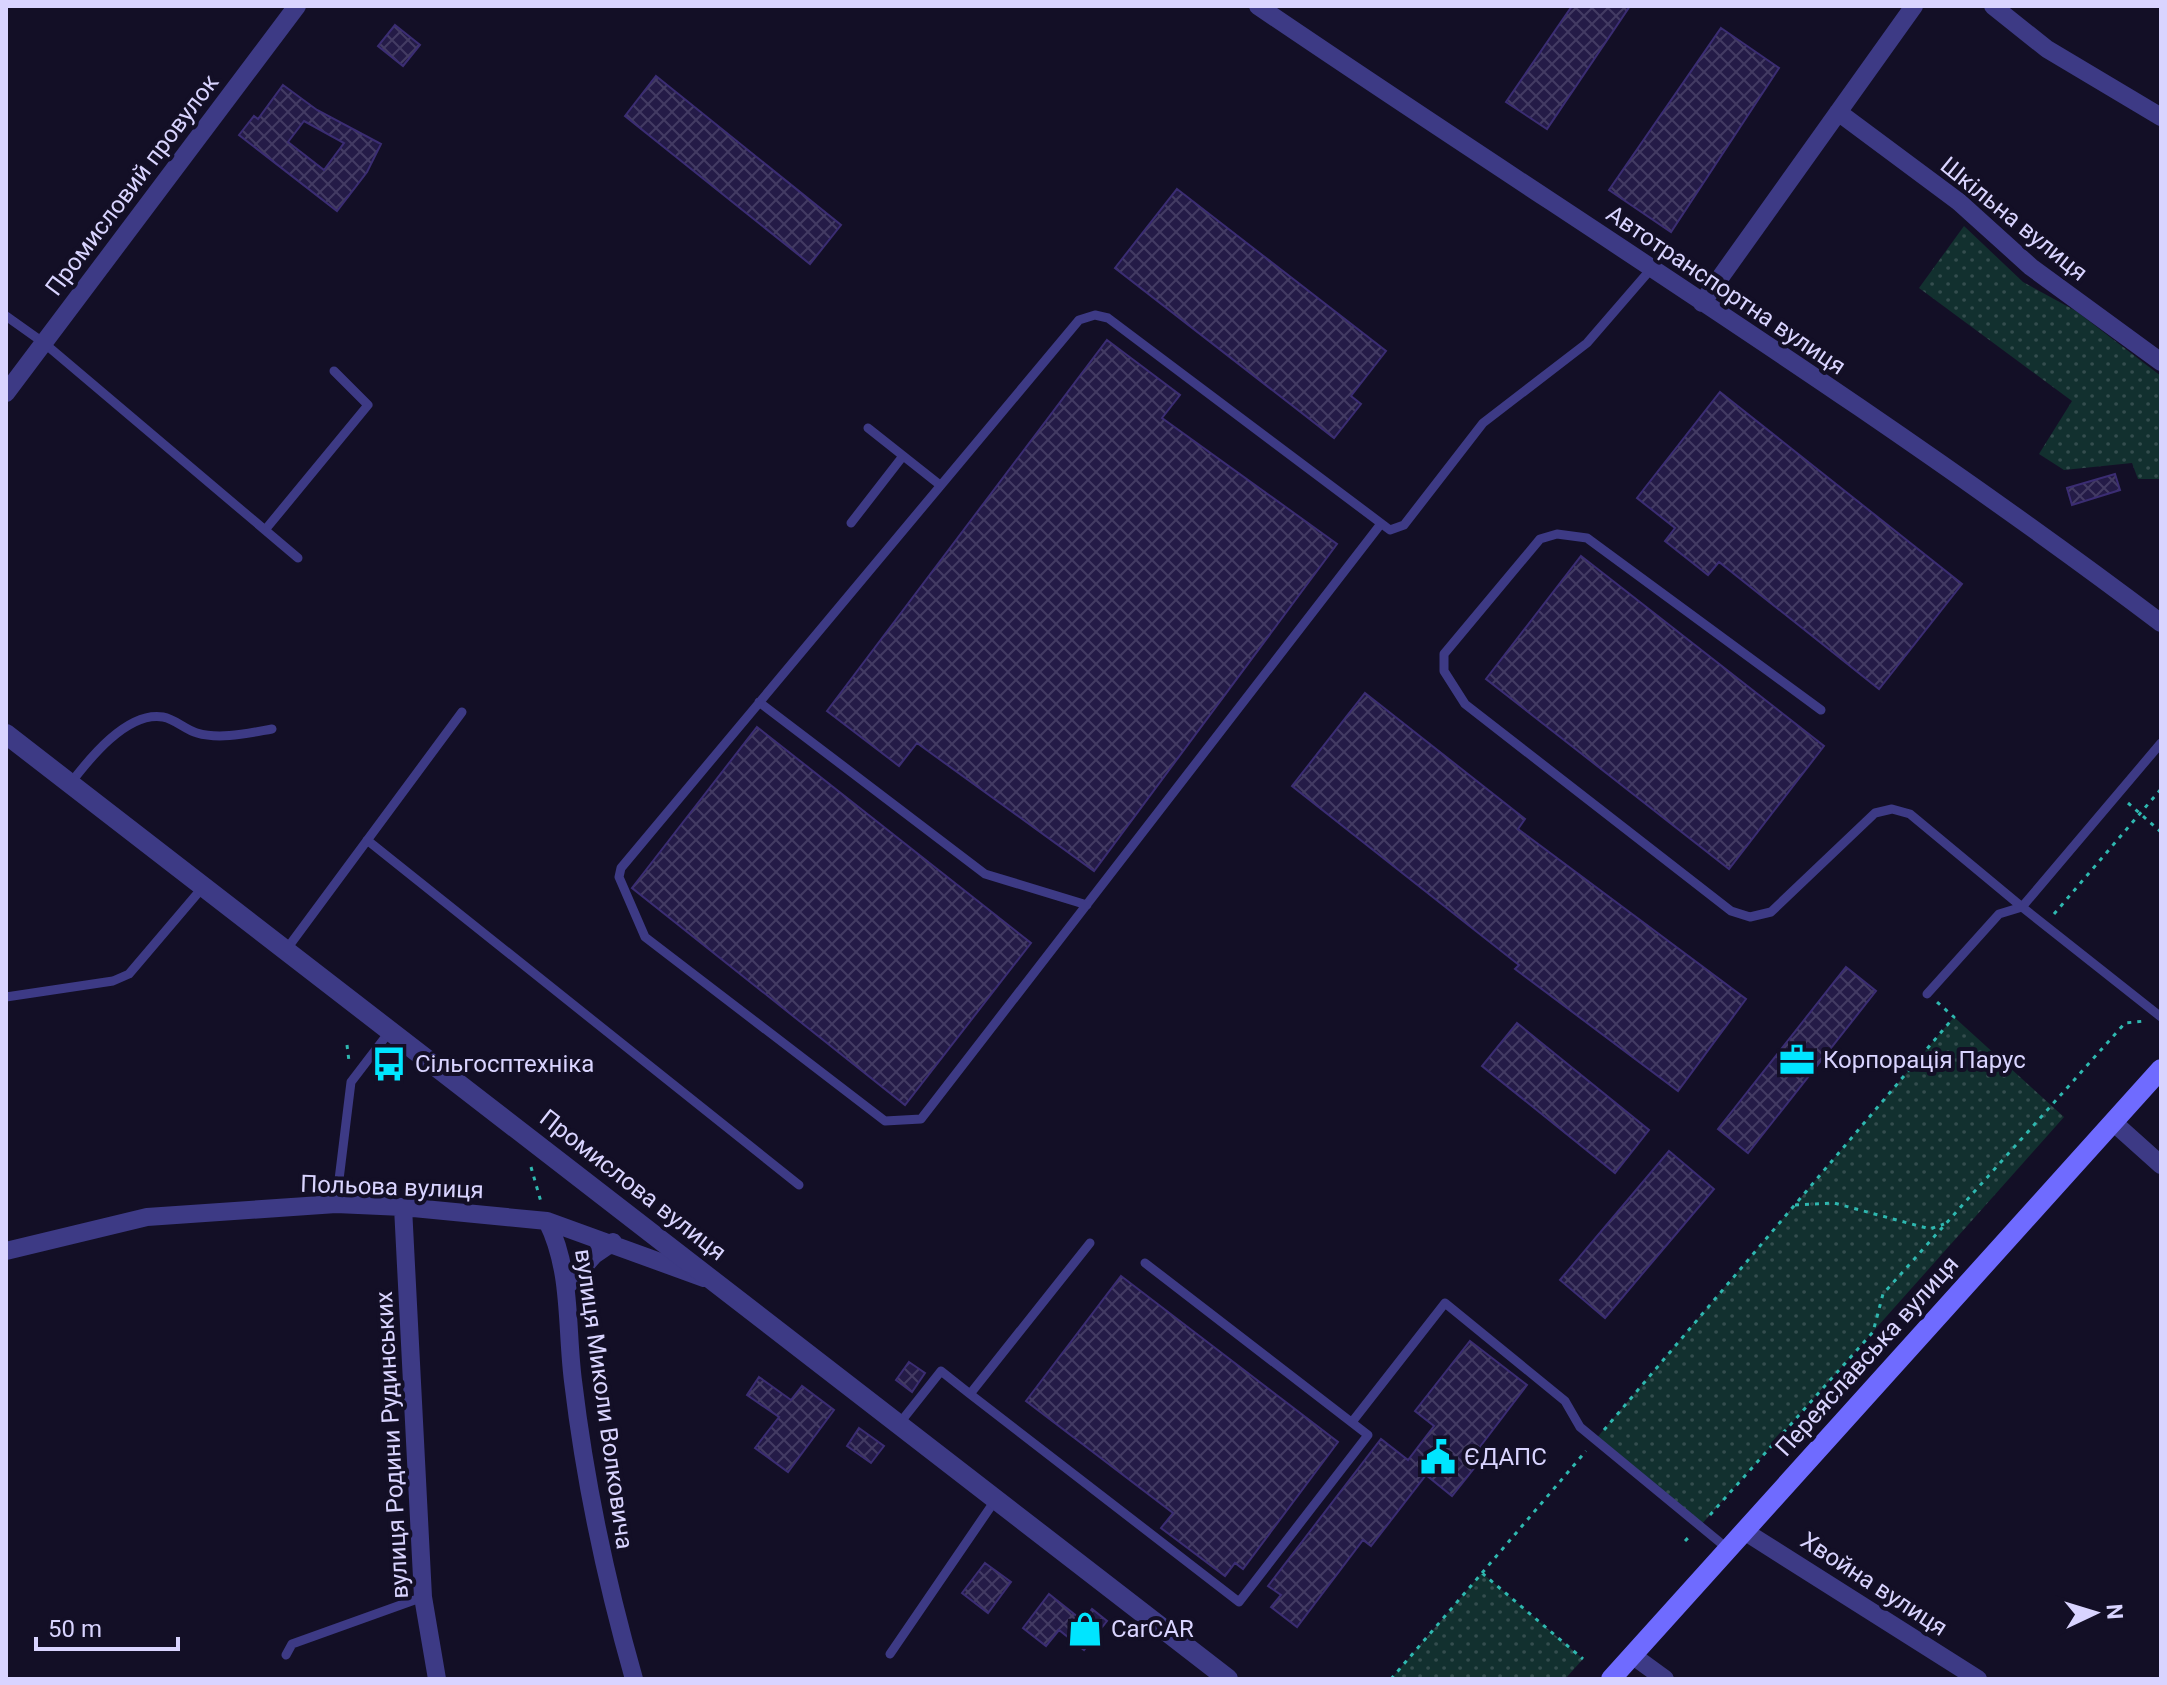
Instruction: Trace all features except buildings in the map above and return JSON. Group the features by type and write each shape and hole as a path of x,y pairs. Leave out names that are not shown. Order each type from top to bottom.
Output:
{"main road":[{"name":"Переяславська вулиця","path":"1611,1679 2161,1069"}],"street":[{"name":"Промисловий провулок","path":"6,393 297,6"},
{"name":"Автотранспортна вулиця","path":"1258,6 2064,550 2161,623"},
{"path":"1702,303 1914,6"},
{"path":"1993,6 2047,49 2161,117"},
{"name":"Шкільна вулиця","path":"1838,112 1959,202 2031,267 2161,362"},
{"name":"Промислова вулиця","path":"6,734 1228,1679"},
{"path":"2113,1122 2161,1165"},
{"name":"Польова вулиця","path":"6,1251 147,1217 336,1204 403,1207 547,1221 613,1242 720,1285"},
{"name":"вулиця Родини Рудинських","path":"403,1207 423,1597 437,1679"},
{"name":"вулиця Миколи Волковича","path":"547,1221 558,1243 566,1287 573,1380 608,1588 634,1679"},
{"path":"566,1287 594,1255 613,1242"},
{"name":"Хвойна вулиця","path":"1744,1531 1978,1679"},
{"path":"1632,1655 1665,1679"}],"lane":[{"path":"1380,525 924,1117 885,1121 645,937 619,877 621,868 1079,320 1095,315 1108,318 1390,530 1404,525 1483,423 1587,343 1651,269"},
{"path":"6,316 44,343 298,558"},
{"path":"265,530 368,405 334,371"},
{"path":"868,428 940,485"},
{"path":"851,523 903,456"},
{"path":"1821,710 1587,538 1574,534 1540,539 1444,654 1444,671 1465,704 1731,911 1750,917 1771,912 1875,813 1892,809 1910,814 2161,1017"},
{"path":"759,702 985,874 1087,905"},
{"path":"286,950 462,712"},
{"path":"70,784 97,748 134,723 162,716 198,734 234,735 272,729"},
{"path":"1927,994 1999,914 2022,907 2161,743"},
{"path":"367,840 799,1185"},
{"path":"6,997 113,981 129,974 203,887"},
{"path":"336,1204 351,1082 390,1031"},
{"path":"970,1394 1090,1243"},
{"path":"899,1424 941,1371 1239,1602 1368,1435 1145,1263"},
{"path":"1352,1422 1445,1303 1565,1401 1580,1427 1728,1549"},
{"path":"890,1654 996,1499"},
{"path":"286,1655 292,1644 423,1597"}],"path":[{"path":"2045,925 2161,789"},
{"path":"2118,794 2161,832"},
{"path":"1391,1679 1954,1017 1927,994"},
{"path":"1700,1526 1873,1332 1883,1294 1947,1222 2125,1023 2149,1021"},
{"path":"1795,1205 1834,1203 1930,1229 1947,1222"},
{"path":"1482,1573 1583,1659"}],"green space":[{"path":"1964,226 2023,282 2076,311 2161,376 2161,479 2138,479 2132,463 2064,470 2039,454 2072,401 1919,288"},
{"path":"1954,1017 2064,1117 1700,1526 1595,1440"},
{"path":"1482,1573 1583,1659 1565,1679 1391,1679"}],"place":[{"name":"Корпорація Парус","path":"1797,1060"},
{"name":"Сільгосптехніка","path":"389,1064"},
{"name":"ЄДАПС","path":"1438,1457"},
{"name":"CarCAR","path":"1085,1629"}]}
